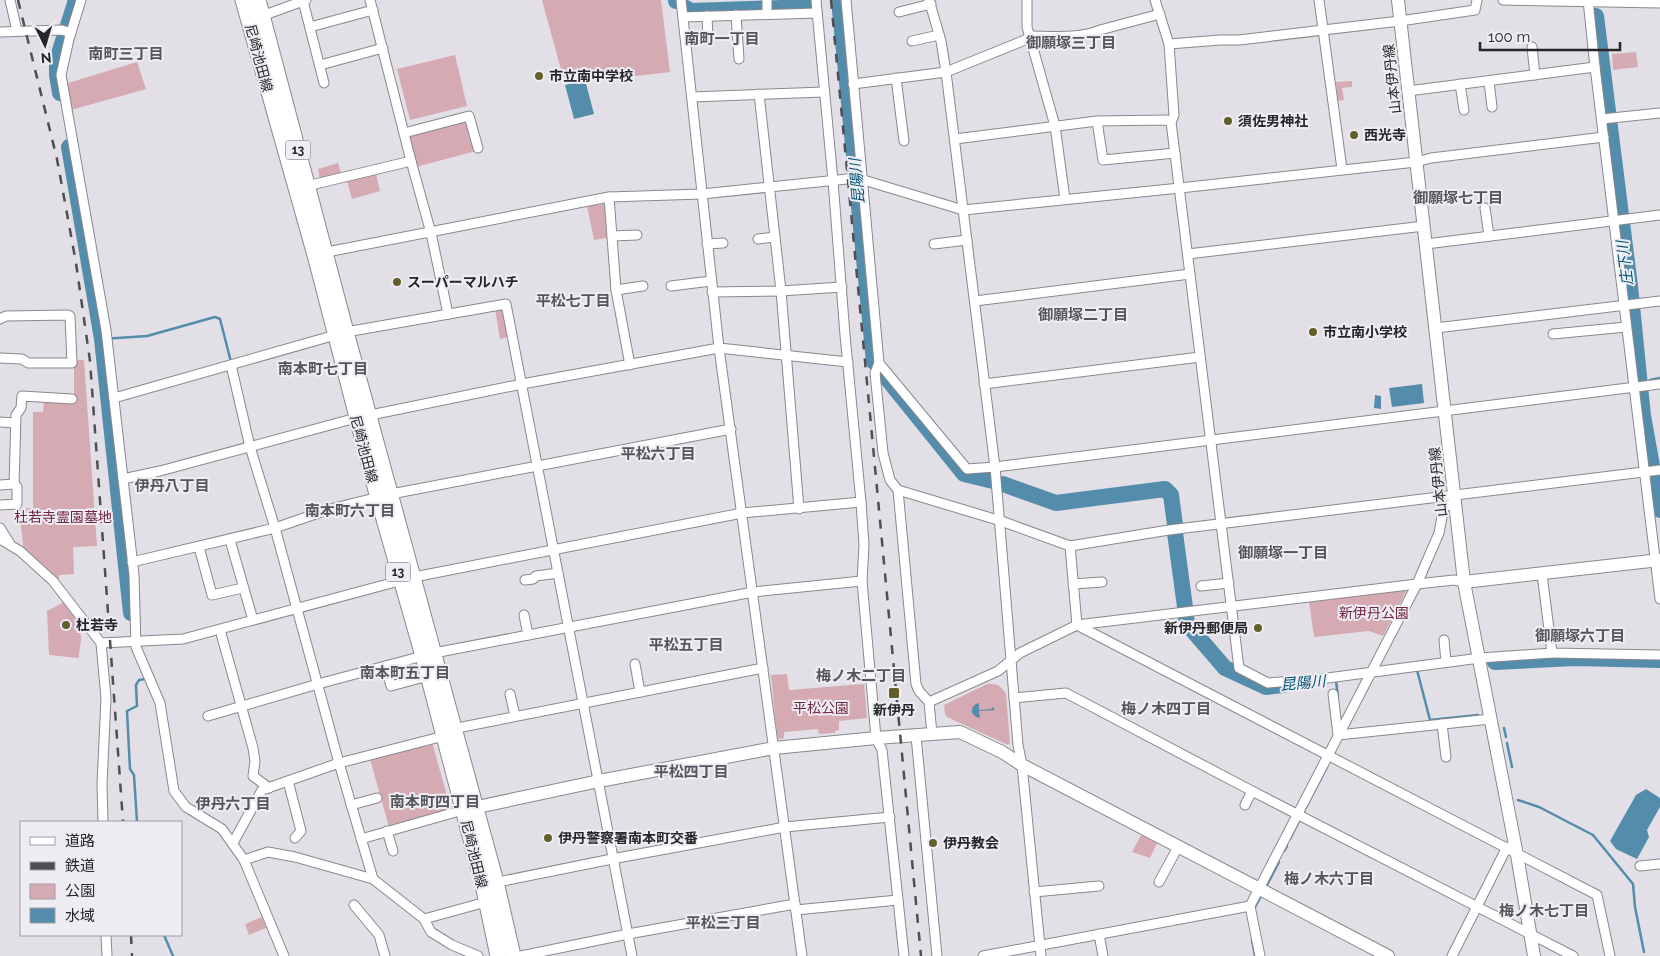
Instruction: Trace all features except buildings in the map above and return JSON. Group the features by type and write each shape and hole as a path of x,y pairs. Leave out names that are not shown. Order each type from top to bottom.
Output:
{"main road":[{"name":"尼崎池田線","path":"243,0 256,18 308,186 320,254"},
{"name":"尼崎池田線","path":"258,0 256,18 320,254 339,299 341,335 428,655 447,732"},
{"name":"尼崎池田線","path":"428,655 428,676 447,732 470,809 489,884 512,956"},
{"name":"尼崎池田線","path":"489,884 486,902 498,956"}],"street":[{"path":"10,0 18,31"},
{"path":"81,0 61,75 106,330 132,562 136,647 160,704 174,790 186,807 222,829 244,860 284,956"},
{"path":"370,0 431,233 448,314"},
{"path":"681,0 719,348 802,956"},
{"path":"767,0 767,14"},
{"path":"816,0 834,180 861,502 864,545 862,581 876,738 882,750 904,956"},
{"path":"846,0 879,362 875,373 883,453 890,480 898,490 916,684 919,691 929,702 932,734"},
{"path":"1028,0 1027,27 1055,126 1064,199"},
{"path":"1155,0 1170,44 1174,115 1171,122 1239,668 1268,683 1370,675 1446,662 1552,652 1660,655"},
{"path":"1319,0 1342,169"},
{"name":"山本伊丹線","path":"1398,0 1464,582 1491,719 1512,851 1534,956"},
{"path":"1170,44 1238,40 1400,22 1475,10 1477,0"},
{"path":"1503,0 1660,3"},
{"path":"256,18 304,1 324,83"},
{"path":"1589,1 1595,67 1607,119 1604,137 1619,220 1629,304 1626,327 1639,387 1644,472 1658,560 1660,599"},
{"path":"899,12 930,2 946,72 1001,521 1014,698 1040,956"},
{"path":"310,27 373,10"},
{"path":"683,17 817,12"},
{"path":"853,84 946,72 1029,37 1094,33 1160,14"},
{"path":"707,16 708,38"},
{"path":"736,16 739,59"},
{"path":"0,32 62,30 71,33"},
{"path":"912,41 939,35"},
{"path":"1532,47 1535,75"},
{"path":"320,65 383,48"},
{"path":"1408,91 1595,67"},
{"path":"896,78 904,141"},
{"path":"1489,80 1492,107"},
{"path":"1460,84 1464,110"},
{"path":"692,98 824,92"},
{"path":"759,94 781,290 799,509"},
{"path":"1607,119 1660,113"},
{"path":"404,133 469,116 478,148"},
{"path":"954,139 1097,121 1166,120 1171,122"},
{"path":"1097,121 1103,160 1175,153"},
{"path":"320,254 609,197 702,194 834,180 862,179 963,210 1416,162 1431,158 1604,137"},
{"path":"308,186 411,161"},
{"path":"609,197 616,290 630,364"},
{"path":"1485,208 1489,236"},
{"path":"1426,244 1660,215"},
{"path":"1188,254 1424,226"},
{"path":"612,236 637,235"},
{"path":"758,238 774,237"},
{"path":"934,244 967,240"},
{"path":"707,244 723,243"},
{"path":"975,301 1190,274"},
{"path":"671,286 711,281"},
{"path":"616,290 643,286"},
{"path":"712,292 842,286"},
{"path":"1436,328 1660,301"},
{"path":"114,398 341,335 506,304 539,466 612,859 632,956"},
{"path":"0,319 6,316 68,314 70,316 72,363 28,363 22,358 0,358"},
{"path":"1553,334 1626,327"},
{"path":"123,479 160,471 362,416 719,348 787,357 848,362"},
{"path":"984,384 1200,357"},
{"path":"879,362 967,469 995,468 1660,384"},
{"path":"231,365 250,447 298,608 339,763 373,879"},
{"path":"0,505 17,504 17,487 14,484 15,423 16,415 21,408 22,396 72,399"},
{"path":"0,422 15,423"},
{"path":"132,562 230,540 275,528 330,509 384,496 731,429"},
{"path":"898,490 1001,521 1070,546 1221,523 1455,499 1660,470"},
{"path":"0,485 14,484"},
{"path":"1260,956 1250,906 1417,584 1439,533 1444,506 1455,499"},
{"path":"102,643 183,639 407,578 742,513 861,502"},
{"path":"0,528 10,544 53,581 102,643 106,698 102,784 103,821"},
{"path":"0,540 10,544"},
{"path":"230,540 252,620"},
{"path":"1070,546 1077,625"},
{"path":"199,547 212,596 243,588"},
{"path":"929,702 998,671 1011,659 1077,625 1232,608 1417,584 1454,580 1464,582 1658,560"},
{"path":"525,580 533,579 536,576 558,573"},
{"path":"1542,574 1552,652"},
{"path":"208,716 428,655 753,592 862,581"},
{"path":"1073,584 1102,582"},
{"path":"1201,586 1229,583"},
{"path":"524,614 528,635"},
{"path":"1077,625 1597,895 1610,956"},
{"path":"220,630 255,761 253,776 269,788"},
{"path":"1444,640 1446,662"},
{"path":"635,664 640,692"},
{"path":"385,666 391,686 428,676"},
{"path":"233,844 262,790 339,763 447,732 515,716 763,668"},
{"path":"1014,698 1066,693 1573,956"},
{"path":"510,694 515,716"},
{"path":"1333,694 1338,735"},
{"path":"1338,735 1491,719"},
{"path":"1442,724 1446,757"},
{"path":"361,839 470,809 599,781 774,748 960,732 1002,752 1022,765 1388,956"},
{"path":"916,736 936,956"},
{"path":"288,781 301,831 295,838"},
{"path":"1245,805 1252,791"},
{"path":"351,805 377,798"},
{"path":"489,884 785,827 890,816"},
{"path":"387,831 393,851"},
{"path":"1159,882 1178,847"},
{"path":"1452,956 1477,907 1512,851"},
{"path":"244,860 268,852 295,856 373,879 424,919 431,932 452,945 478,956"},
{"path":"1640,866 1660,864"},
{"path":"1034,892 1094,885"},
{"path":"520,956 628,934 796,907 898,900"},
{"path":"424,919 486,902"},
{"path":"354,905 379,935 385,956"},
{"path":"983,956 1250,906"},
{"path":"1099,934 1103,956"},
{"path":"106,936 106,956"}],"green space":[{"path":"542,0 661,0 670,72 602,80 587,72 563,77"},
{"path":"1636,52 1638,67 1613,70 1612,54"},
{"path":"455,55 467,106 410,120 397,69"},
{"path":"137,62 146,89 71,110 68,83"},
{"path":"1352,81 1352,87 1342,88 1344,100 1338,101 1336,82"},
{"path":"466,118 476,151 416,167 408,137 409,134"},
{"path":"338,163 341,173 320,179 318,169"},
{"path":"376,173 380,191 352,199 347,181"},
{"path":"604,204 607,209 607,238 594,240 587,206"},
{"path":"502,308 504,310 508,337 500,339 495,309"},
{"name":"杜若寺霊園墓地","path":"74,360 84,360 97,546 73,547 74,574 59,575 59,581 24,553 19,509 33,508 33,412 43,412 44,401 74,402"},
{"name":"新伊丹公園","path":"1405,590 1406,592 1383,636 1369,631 1314,637 1309,602"},
{"name":"杜若寺","path":"64,602 79,628 81,638 79,658 49,655 47,611"},
{"name":"平松公園","path":"787,674 789,690 864,684 867,718 839,721 839,730 835,731 835,733 819,734 818,729 784,732 784,738 779,739 777,736 771,675"},
{"path":"987,684 998,686 1006,694 1010,743 1008,745 947,717 945,714 944,705"},
{"path":"432,742 451,810 389,827 370,759"},
{"path":"1141,835 1157,843 1150,858 1132,852"},
{"path":"262,917 266,928 249,935 245,924"}],"water":[{"path":"585,80 594,114 574,119 565,85"},
{"path":"1422,384 1424,403 1392,407 1389,388"},
{"path":"1375,395 1381,396 1381,409 1374,408"},
{"path":"979,703 979,710 991,709 993,707 995,710 979,711 980,718 976,717 972,713 972,709 974,705"},
{"path":"1646,789 1660,798 1660,807 1647,830 1649,837 1637,859 1616,849 1610,841 1636,795"}],"waterway":[{"path":"60,93 57,60 76,0"},
{"name":"昆陽川","path":"839,0 874,362"},
{"path":"686,8 691,11 811,7"},
{"name":"庄下川","path":"1596,16 1630,286 1643,416 1660,510"},
{"path":"69,147 102,339 131,613"},
{"path":"102,339 147,336 215,317 220,319 231,362"},
{"name":"昆陽川","path":"881,371 964,474 993,481"},
{"path":"1650,380 1660,378"},
{"name":"庄下川","path":"1639,381 1645,380"},
{"name":"昆陽川","path":"1003,484 1056,503 1165,489 1171,495 1175,525"},
{"name":"昆陽川","path":"1175,533 1185,607"},
{"name":"昆陽川","path":"1186,616 1187,624 1225,668 1266,687 1283,685"},
{"name":"昆陽川","path":"1495,662 1575,658 1660,660"},
{"path":"1417,670 1430,720 1478,715"},
{"path":"137,821 134,775 130,769 127,711 137,706 136,685 139,680 145,679"},
{"path":"1336,681 1338,697"},
{"path":"1504,728 1506,737"},
{"path":"1507,743 1512,767"},
{"path":"1303,813 1327,767"},
{"path":"1518,800 1539,807 1593,835 1633,884 1635,907 1644,952"},
{"path":"1290,839 1300,819"},
{"path":"1284,851 1287,846"},
{"path":"1267,885 1279,862"},
{"path":"1254,909 1261,896"},
{"path":"164,936 173,956"},
{"path":"1252,940 1255,956"}],"railway":[{"path":"18,0 57,159 76,263 90,361 123,821"},
{"path":"831,0 921,956"},
{"path":"131,936 132,956"}],"place":[{"name":"市立南中学校","path":"539,76"},
{"name":"須佐男神社","path":"1228,121"},
{"name":"西光寺","path":"1354,135"},
{"name":"スーパーマルハチ","path":"397,282"},
{"name":"市立南小学校","path":"1313,332"},
{"name":"杜若寺","path":"66,625"},
{"name":"新伊丹郵便局","path":"1258,628"},
{"name":"新伊丹","path":"894,693"},
{"name":"伊丹警察署南本町交番","path":"548,838"},
{"name":"伊丹教会","path":"933,843"}],"district":[{"name":"南町一丁目","path":"722,39"},
{"name":"御願塚三丁目","path":"1071,43"},
{"name":"南町三丁目","path":"126,54"},
{"name":"御願塚七丁目","path":"1458,198"},
{"name":"平松七丁目","path":"573,301"},
{"name":"御願塚二丁目","path":"1083,315"},
{"name":"南本町七丁目","path":"323,369"},
{"name":"平松六丁目","path":"658,454"},
{"name":"伊丹八丁目","path":"172,486"},
{"name":"南本町六丁目","path":"350,511"},
{"name":"御願塚一丁目","path":"1283,553"},
{"name":"御願塚六丁目","path":"1580,636"},
{"name":"平松五丁目","path":"686,645"},
{"name":"南本町五丁目","path":"405,673"},
{"name":"梅ノ木二丁目","path":"861,676"},
{"name":"梅ノ木四丁目","path":"1166,709"},
{"name":"平松四丁目","path":"691,772"},
{"name":"南本町四丁目","path":"435,802"},
{"name":"伊丹六丁目","path":"233,804"},
{"name":"梅ノ木六丁目","path":"1329,879"},
{"name":"梅ノ木七丁目","path":"1544,911"},
{"name":"平松三丁目","path":"723,923"}]}
